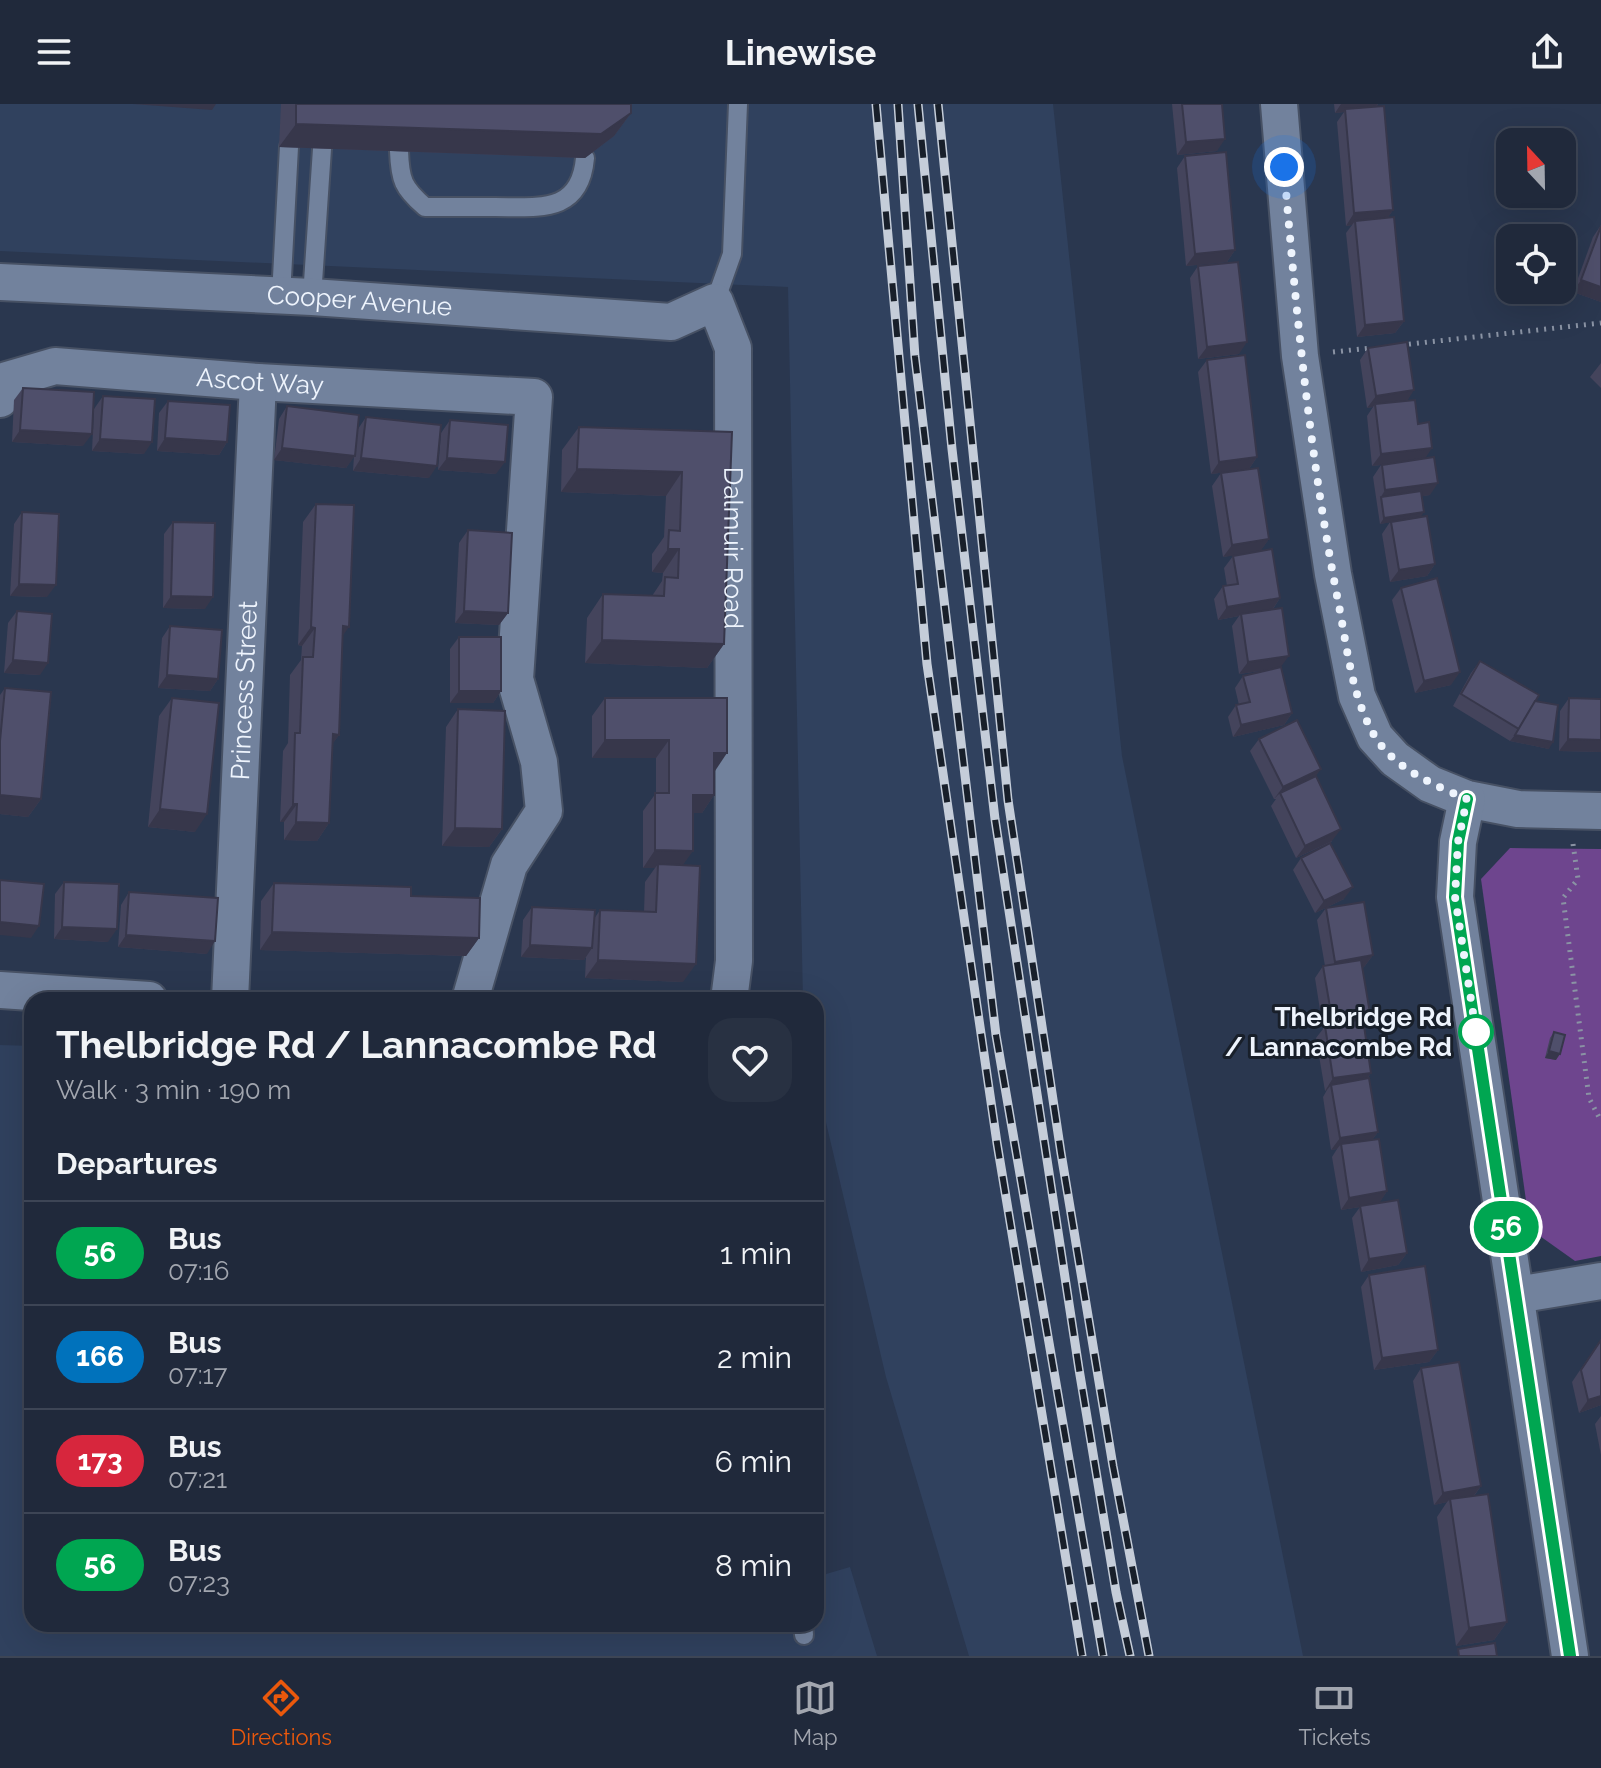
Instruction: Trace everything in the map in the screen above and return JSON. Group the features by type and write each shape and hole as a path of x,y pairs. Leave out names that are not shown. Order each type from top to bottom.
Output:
{"street":[{"path":"1279,104 1300,356 1333,574 1357,696 1375,737 1395,759 1430,784 1467,799 1518,809 1588,810"},
{"name":"Cooper Avenue","path":"0,282 296,296 671,322 715,302"},
{"name":"Dalmuir Road","path":"715,302 733,348 734,961 730,992"},
{"name":"Ascot Way","path":"0,399 7,380 55,366 258,382 534,397 515,679 539,762 544,811 509,865 472,992"},
{"name":"Princess Street","path":"230,992 258,382"},
{"path":"1467,799 1458,842 1455,897 1570,1656"},
{"path":"0,990 30,992"},
{"path":"1517,1295 1601,1281"}],"lane":[{"path":"715,302 732,254 738,104"},
{"path":"289,147 296,296"},
{"path":"296,296 322,149"},
{"path":"399,151 400,173 408,192 425,207 546,207 567,198 583,179 585,158"}],"path":[{"path":"1395,346 1601,323"},
{"path":"1300,356 1380,347"},
{"path":"1588,810 1573,844 1578,879 1563,898 1589,1098 1601,1121"}],"shaded area":[{"path":"0,104 1053,104 1122,756 1303,1656 969,1656 886,1377 824,1114 824,992 803,992 788,287 0,251"},
{"path":"1510,848 1601,849 1601,1256 1575,1261 1530,1229 1481,879"},
{"path":"0,1045 24,1046 24,1632 824,1632 824,1575 850,1567 877,1656 0,1656"}],"building":[{"path":"296,104 631,104 631,113 601,134 296,124"},
{"path":"1182,104 1222,104 1225,139 1186,142"},
{"path":"1384,106 1393,210 1354,213 1345,109"},
{"path":"1226,152 1235,250 1195,254 1185,156"},
{"path":"1394,217 1404,321 1365,325 1355,221"},
{"path":"1601,226 1601,287 1581,280"},
{"path":"1238,262 1247,342 1207,347 1198,266"},
{"path":"1407,342 1414,390 1376,396 1368,348"},
{"path":"1245,355 1257,457 1219,462 1207,360"},
{"path":"23,388 94,392 92,434 20,430"},
{"path":"103,396 155,399 152,442 100,439"},
{"path":"1415,400 1418,424 1429,422 1432,448 1381,454 1375,404"},
{"path":"168,401 230,405 227,442 165,438"},
{"path":"287,406 359,415 355,456 282,448"},
{"path":"366,417 441,425 437,466 361,458"},
{"path":"450,420 508,425 505,462 447,458"},
{"path":"579,427 732,432 724,644 602,640 603,594 664,596 665,577 678,578 679,549 668,549 669,530 680,531 682,472 577,469"},
{"path":"1434,457 1438,483 1385,490 1382,465"},
{"path":"1258,468 1269,539 1232,545 1221,473"},
{"path":"1421,491 1424,512 1384,518 1381,497"},
{"path":"316,504 354,505 349,627 343,626 339,735 333,734 329,823 296,822 297,804 293,804 295,733 300,733 303,657 313,657 315,628 311,627"},
{"path":"22,512 59,514 56,585 19,584"},
{"path":"1427,516 1435,564 1399,570 1391,522"},
{"path":"173,522 215,523 213,597 171,596"},
{"path":"468,530 512,533 508,613 464,611"},
{"path":"1272,549 1280,598 1227,607 1223,586 1238,584 1233,556"},
{"path":"1437,578 1460,672 1424,681 1401,588"},
{"path":"1282,608 1289,656 1248,662 1241,614"},
{"path":"17,611 52,614 48,663 13,660"},
{"path":"170,626 222,630 218,679 167,675"},
{"path":"459,637 501,637 501,691 459,691"},
{"path":"1480,661 1539,695 1519,729 1461,694"},
{"path":"1281,667 1292,713 1241,725 1236,705 1250,702 1243,676"},
{"path":"5,688 51,692 41,799 0,795 0,741"},
{"path":"172,698 219,703 207,814 160,809"},
{"path":"605,698 727,698 727,753 714,753 714,795 693,795 693,851 655,850 655,793 669,793 669,740 605,740"},
{"path":"1569,698 1601,699 1601,740 1568,739"},
{"path":"1535,701 1558,705 1553,742 1515,735"},
{"path":"458,709 505,711 502,829 455,828"},
{"path":"1297,720 1321,769 1283,787 1259,739"},
{"path":"1316,776 1341,829 1305,846 1280,793"},
{"path":"1330,843 1353,887 1324,901 1301,858"},
{"path":"658,864 700,866 696,964 598,960 600,910 656,912"},
{"path":"0,880 44,884 39,926 0,922"},
{"path":"64,882 119,884 117,929 62,927"},
{"path":"274,883 411,887 411,896 480,898 479,938 272,932"},
{"path":"129,892 218,898 215,941 126,935"},
{"path":"1364,902 1373,955 1335,962 1326,908"},
{"path":"532,907 595,910 592,948 530,945"},
{"path":"1361,960 1370,1013 1332,1019 1323,966"},
{"path":"1363,1019 1371,1073 1333,1078 1325,1026"},
{"path":"1554,1032 1565,1035 1560,1054 1549,1051"},
{"path":"1369,1078 1378,1132 1340,1138 1331,1085"},
{"path":"1379,1139 1387,1191 1349,1198 1341,1144"},
{"path":"1398,1200 1407,1253 1369,1259 1360,1206"},
{"path":"1425,1266 1438,1350 1382,1358 1369,1275"},
{"path":"1601,1340 1601,1396 1588,1400 1581,1370"},
{"path":"1459,1362 1481,1486 1443,1493 1421,1368"},
{"path":"1488,1494 1507,1622 1469,1628 1450,1499"},
{"path":"1495,1643 1497,1656 1459,1656 1458,1649"}],"railway":[{"path":"876,104 927,664 997,1143 1082,1656"},
{"path":"898,104 915,357 996,1035 1103,1656"},
{"path":"918,104 952,449 995,819 1079,1369 1116,1592 1130,1656"},
{"path":"938,104 1008,800 1061,1153 1113,1466 1149,1656"}],"bus line":[{"name":"56","path":"1467,799 1458,842 1455,897 1570,1656"}],"place":[{"name":"Thelbridge Rd / Lannacombe Rd","path":"1476,1032"}],"route":[{"path":"1284,167 1300,356 1333,574 1357,696 1375,737 1395,759 1430,784 1467,799 1458,842 1455,897 1476,1032"}]}
